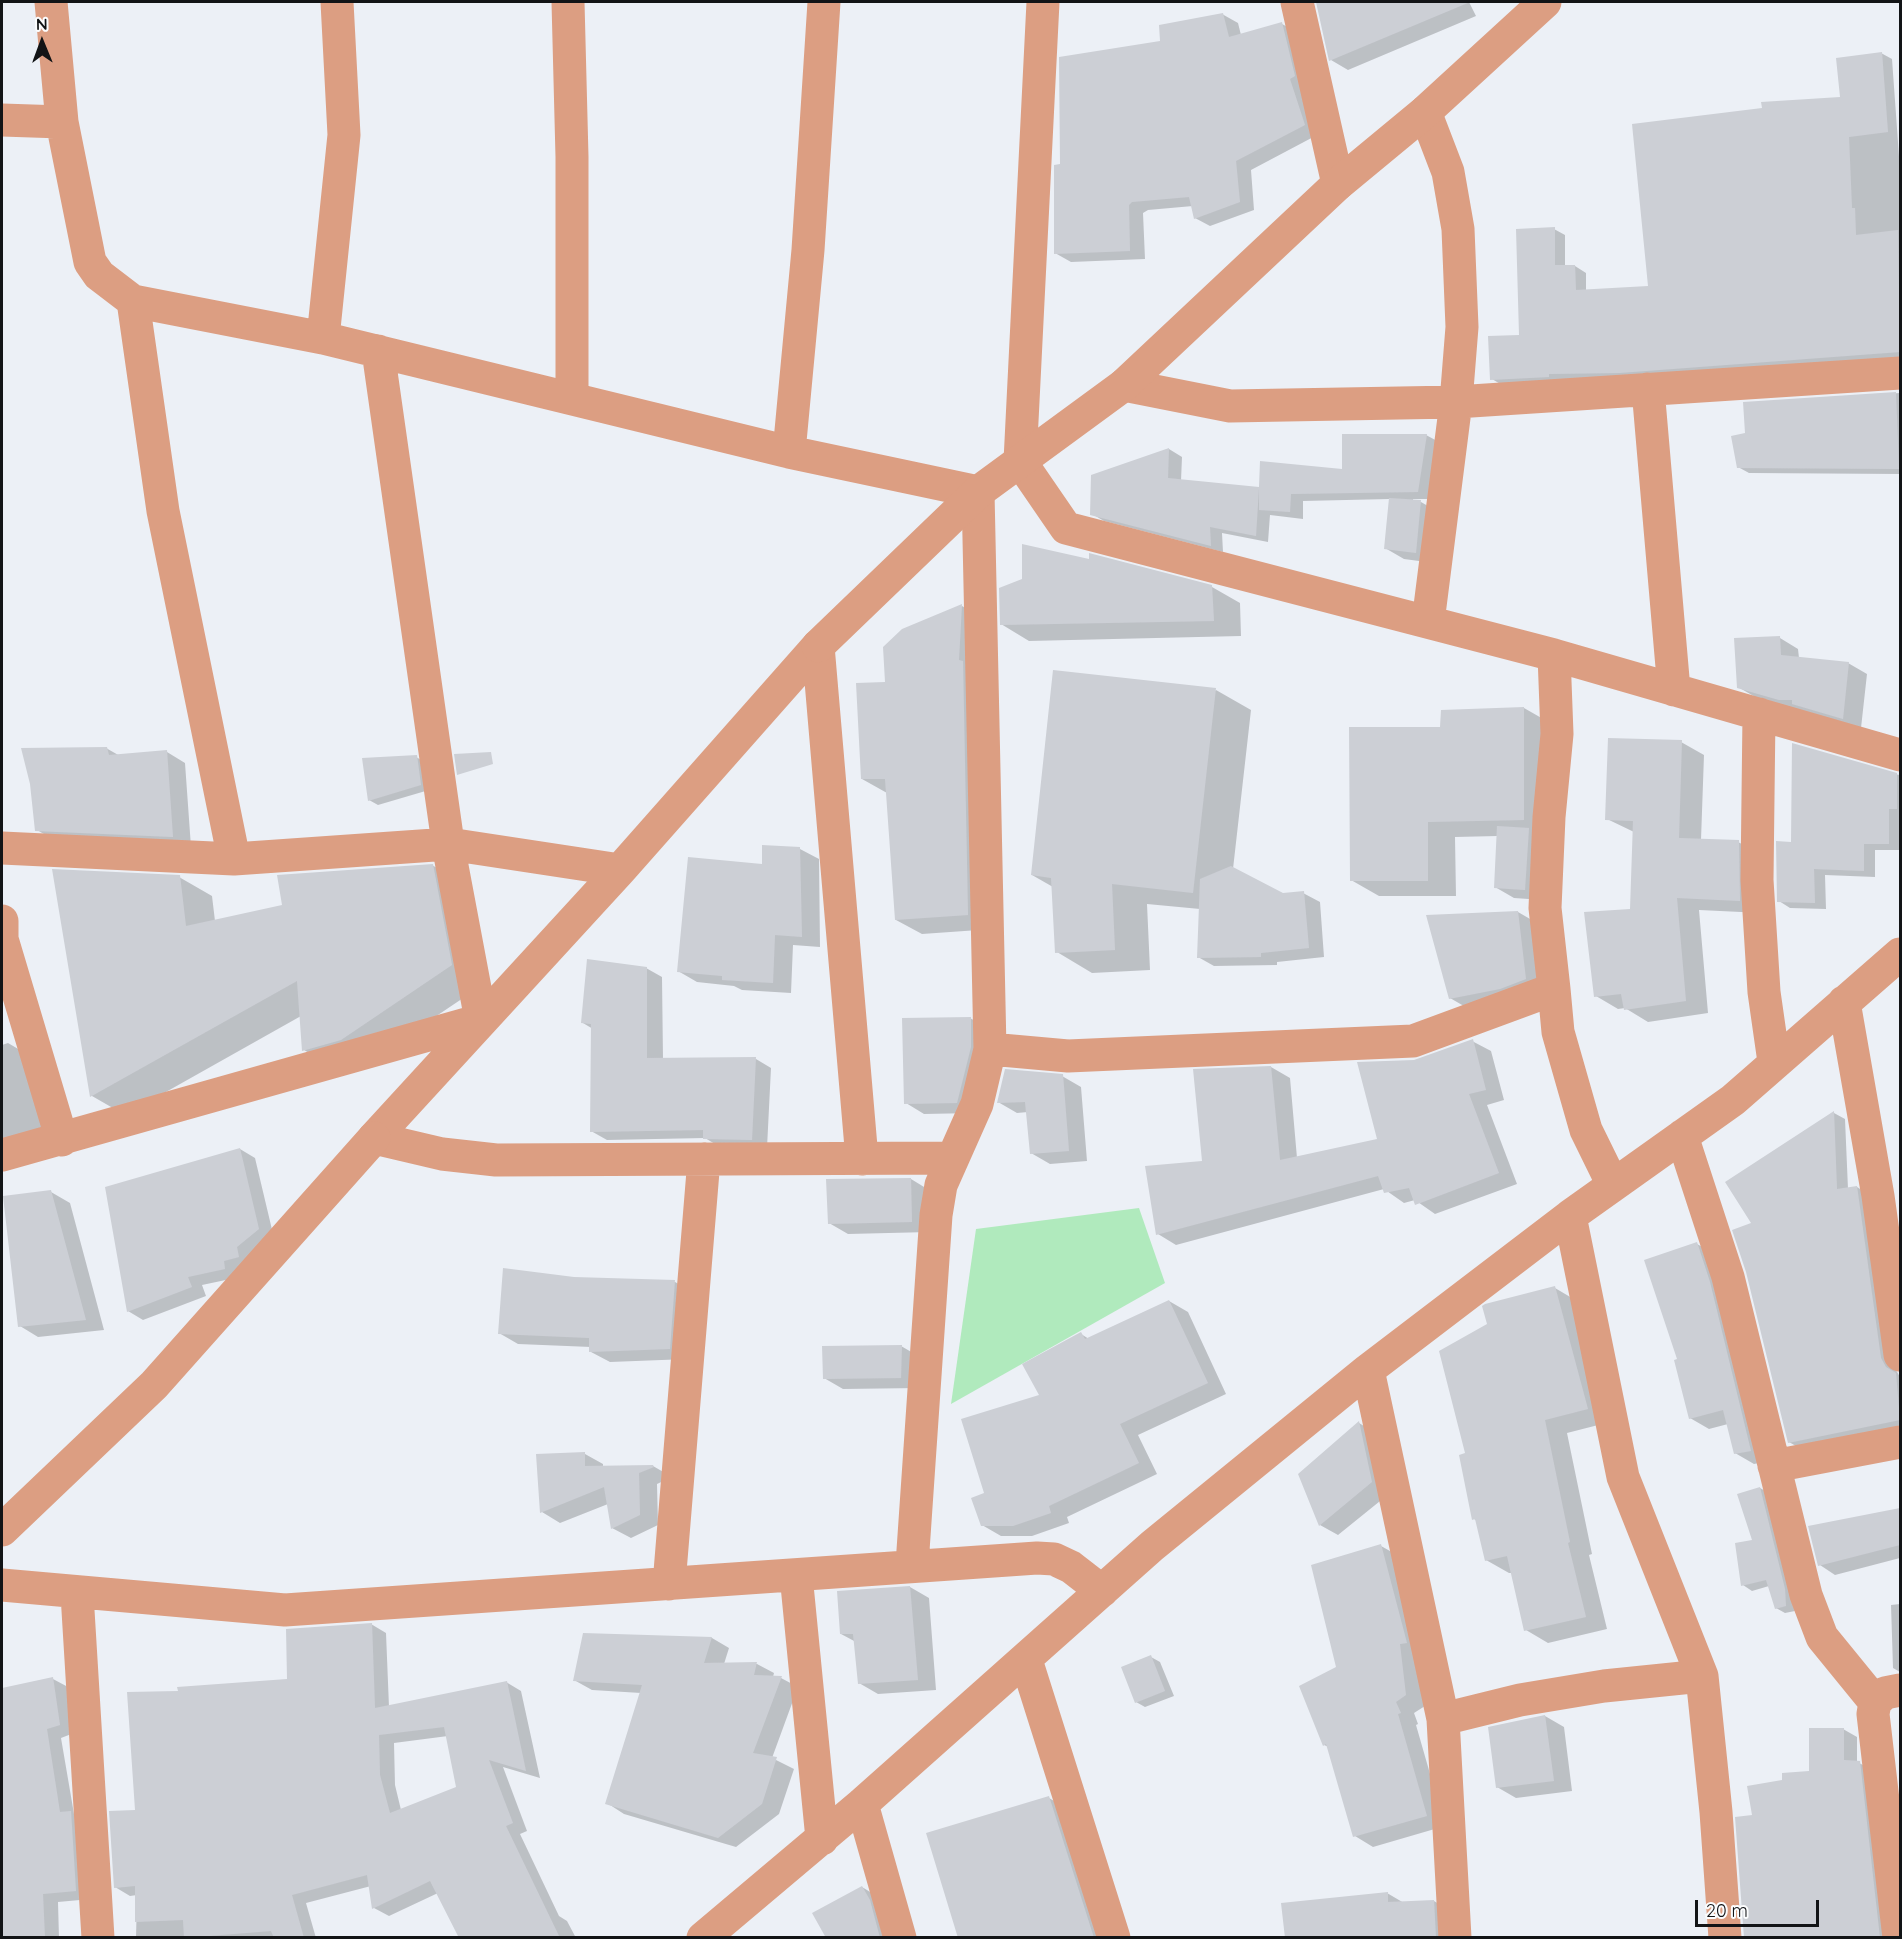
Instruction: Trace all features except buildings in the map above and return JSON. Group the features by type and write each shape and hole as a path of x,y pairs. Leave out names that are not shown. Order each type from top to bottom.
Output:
{"street":[{"path":"51,2 62,122 90,262 99,275 133,301 323,338 572,397 789,452 978,492"},
{"path":"323,338 344,135 337,2"},
{"path":"568,2 572,157 572,397"},
{"path":"789,452 808,250 824,2"},
{"path":"1043,2 1020,461 1066,528 1554,655 1900,755"},
{"path":"1297,2 1338,184"},
{"path":"2,1530 154,1385 374,1138 620,870 818,646 978,492 1124,385 1338,184 1425,112 1545,2"},
{"path":"1425,112 1448,171 1458,229 1462,327 1456,402 1428,622"},
{"path":"2,120 62,122"},
{"path":"133,301 164,511 234,859"},
{"path":"378,351 449,844 481,1020"},
{"path":"1124,385 1230,406 1456,402 1900,373"},
{"path":"1648,389 1674,690"},
{"path":"912,1565 936,1215 941,1185 951,1158 977,1104 990,1049 978,492"},
{"path":"818,646 862,1159"},
{"path":"1554,655 1557,734 1549,817 1545,908 1558,1032 1586,1130 1613,1185"},
{"path":"1759,714 1757,880 1764,993 1774,1062"},
{"path":"2,848 234,859 449,844 620,870"},
{"path":"2,921 2,939 62,1140"},
{"path":"703,1938 822,1839 1152,1546 1368,1370 1570,1216 1733,1100 1900,954"},
{"path":"990,1049 1068,1056 1413,1041 1554,989"},
{"path":"1844,1002 1878,1196 1900,1355"},
{"path":"2,1155 62,1140 481,1020"},
{"path":"1682,1136 1728,1277 1806,1595 1822,1637 1888,1696 1873,1714 1899,1938"},
{"path":"374,1138 442,1154 496,1160 951,1158"},
{"path":"669,1584 704,1159"},
{"path":"1570,1216 1623,1477 1702,1676 1716,1812 1725,1938"},
{"path":"1368,1370 1443,1719 1455,1938"},
{"path":"1774,1466 1900,1442"},
{"path":"2,1585 285,1610 912,1565 1054,1559 1071,1567 1102,1591"},
{"path":"796,1575 822,1839"},
{"path":"78,1593 98,1938"},
{"path":"1026,1660 1114,1938"},
{"path":"1443,1719 1520,1700 1604,1686 1702,1676"},
{"path":"862,1804 900,1938"}],"green space":[{"path":"1139,1208 1165,1283 951,1404 976,1229"}]}
